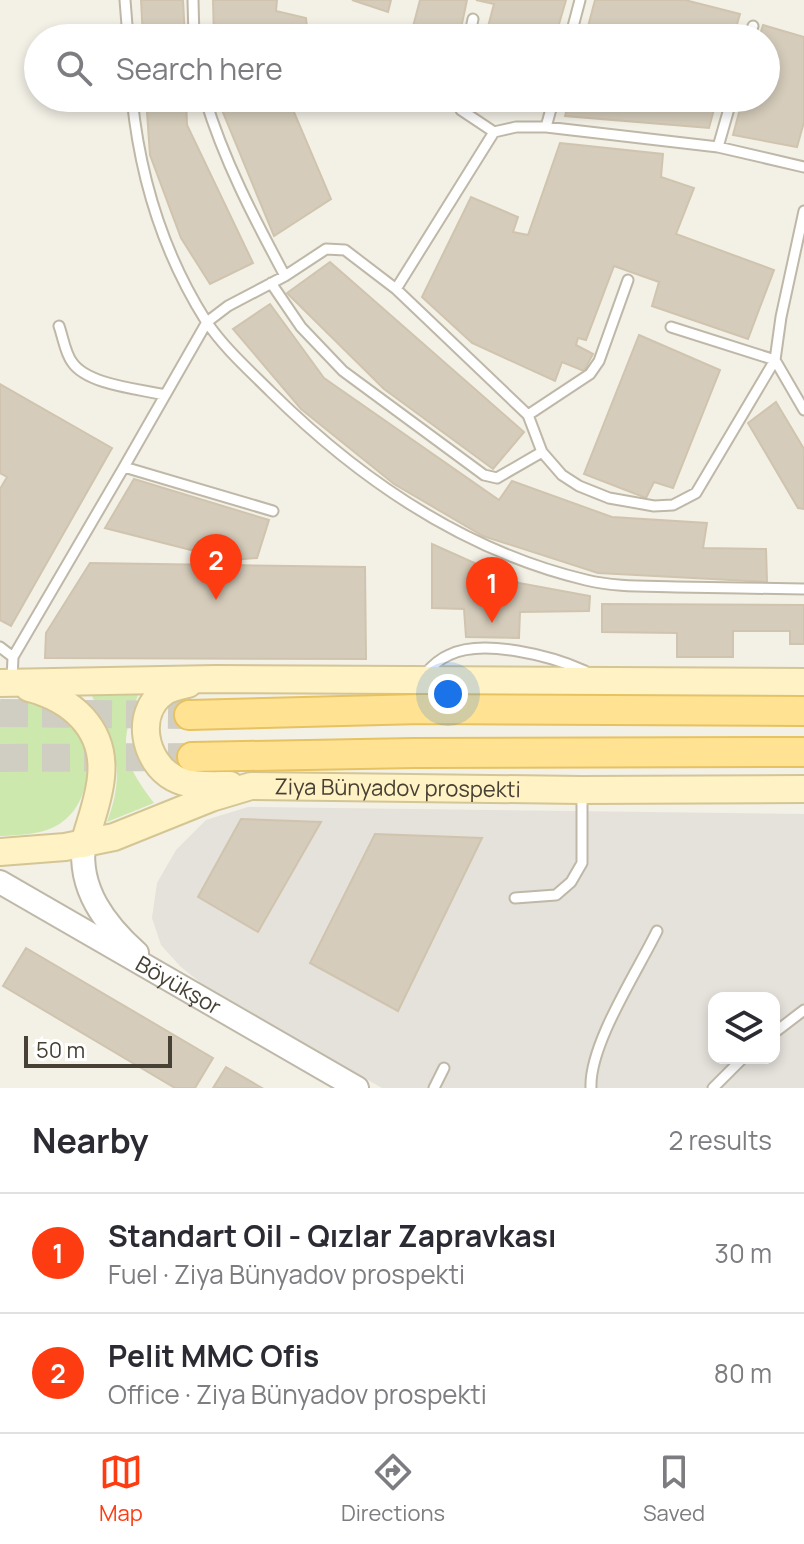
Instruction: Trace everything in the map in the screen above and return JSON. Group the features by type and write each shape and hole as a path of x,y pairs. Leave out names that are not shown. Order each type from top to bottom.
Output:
{"main road":[{"path":"6,677 804,682"},
{"path":"6,677 71,705 88,723 95,738 102,774 84,844"},
{"path":"216,679 176,687 163,693 148,715 147,743 153,759 163,771 176,779 196,784 251,786"},
{"path":"189,715 421,709 804,711"},
{"name":"Ziya Bünyadov prospekti","path":"192,757 804,752"},
{"name":"Ziya Bünyadov prospekti","path":"0,852 84,844 114,837 211,798 251,786 804,789"}],"street":[{"path":"84,844 84,878 97,907 131,948 164,978"},
{"name":"Böyükşor","path":"0,882 357,1088"}],"lane":[{"path":"125,0 127,24"},
{"path":"193,0 194,24"},
{"path":"574,24 580,0"},
{"path":"472,24 473,19"},
{"path":"134,112 146,186 169,250 207,322 237,359 307,427 416,509 475,541 588,581 644,586 804,589"},
{"path":"210,112 243,198 285,276"},
{"path":"464,112 494,132"},
{"path":"546,127 550,112"},
{"path":"718,147 728,112"},
{"path":"396,289 494,132 516,127 546,127 718,147 804,167"},
{"path":"6,677 207,322 228,306 285,276 326,249 345,250 396,289 528,415 542,452 562,475 579,486 609,498 654,506 685,501 696,493 709,473 775,360 804,211"},
{"path":"528,415 590,374 599,361 628,280"},
{"path":"271,283 301,327 343,371 484,475 497,478 542,452"},
{"path":"59,326 71,362 82,372 100,381 165,395"},
{"path":"671,327 775,360 804,410"},
{"path":"124,467 273,511"},
{"path":"0,647 6,677"},
{"path":"515,898 556,895 571,882 582,863 581,790"},
{"path":"591,1088 591,1074 599,1045 657,931"},
{"path":"780,1028 804,1010"},
{"path":"713,1088 737,1064"},
{"path":"434,1088 444,1068"}],"shaded area":[{"path":"248,807 804,814 804,1088 382,1088 207,988 161,945 152,918 157,883 176,850 206,820"}],"green space":[{"path":"138,695 128,727 126,752 135,775 154,803 107,822 117,772 112,743 92,696"},
{"path":"0,701 39,706 55,713 80,734 86,750 88,768 80,801 64,820 48,830 0,836"}],"building":[{"path":"141,0 183,0 184,24 142,24"},
{"path":"213,0 277,0 276,11 306,18 307,24 214,24"},
{"path":"352,0 391,0 388,12"},
{"path":"420,0 467,0 462,24 414,24"},
{"path":"476,0 566,0 559,24 489,24 494,4"},
{"path":"595,0 685,0 740,14 737,24 589,24"},
{"path":"780,30 804,37 804,122 797,147 733,135 739,112 780,112"},
{"path":"147,112 187,112 187,125 253,263 210,284 181,238 150,155"},
{"path":"223,112 294,112 331,199 274,236"},
{"path":"566,112 713,112 709,128 565,116"},
{"path":"560,143 663,154 661,177 694,188 676,234 774,270 748,339 652,306 659,282 614,266 586,340 578,338 576,345 593,354 584,371 562,362 555,381 472,343 422,297 471,197 518,217 513,232 528,235"},
{"path":"330,262 524,432 493,469 384,389 287,293"},
{"path":"270,304 324,378 499,500 512,481 612,517 707,523 703,548 766,549 767,582 598,573 483,536 394,484 301,409 233,329"},
{"path":"639,335 720,370 673,488 654,482 646,498 584,474"},
{"path":"0,384 112,448 11,626 0,620 0,489 7,477 0,473"},
{"path":"776,402 804,449 804,509 798,508 748,423"},
{"path":"134,479 269,520 257,558 230,560 105,528"},
{"path":"432,544 519,583 590,596 589,611 520,612 519,638 466,637 464,609 432,608"},
{"path":"90,563 365,567 366,659 45,658 46,633"},
{"path":"602,604 804,605 804,644 790,644 790,631 733,631 733,657 677,657 677,633 602,632"},
{"path":"241,819 321,822 258,932 198,897"},
{"path":"375,834 482,838 398,1011 310,963"},
{"path":"26,948 213,1058 195,1088 175,1088 3,986"},
{"path":"226,1067 262,1088 213,1088"}],"tunnel":[{"path":"0,713 189,715"},
{"path":"0,758 192,757"}],"place":[{"name":"Pelit MMC Ofis","path":"216,600"},
{"name":"Standart Oil - Qızlar Zapravkası","path":"492,623"}]}
